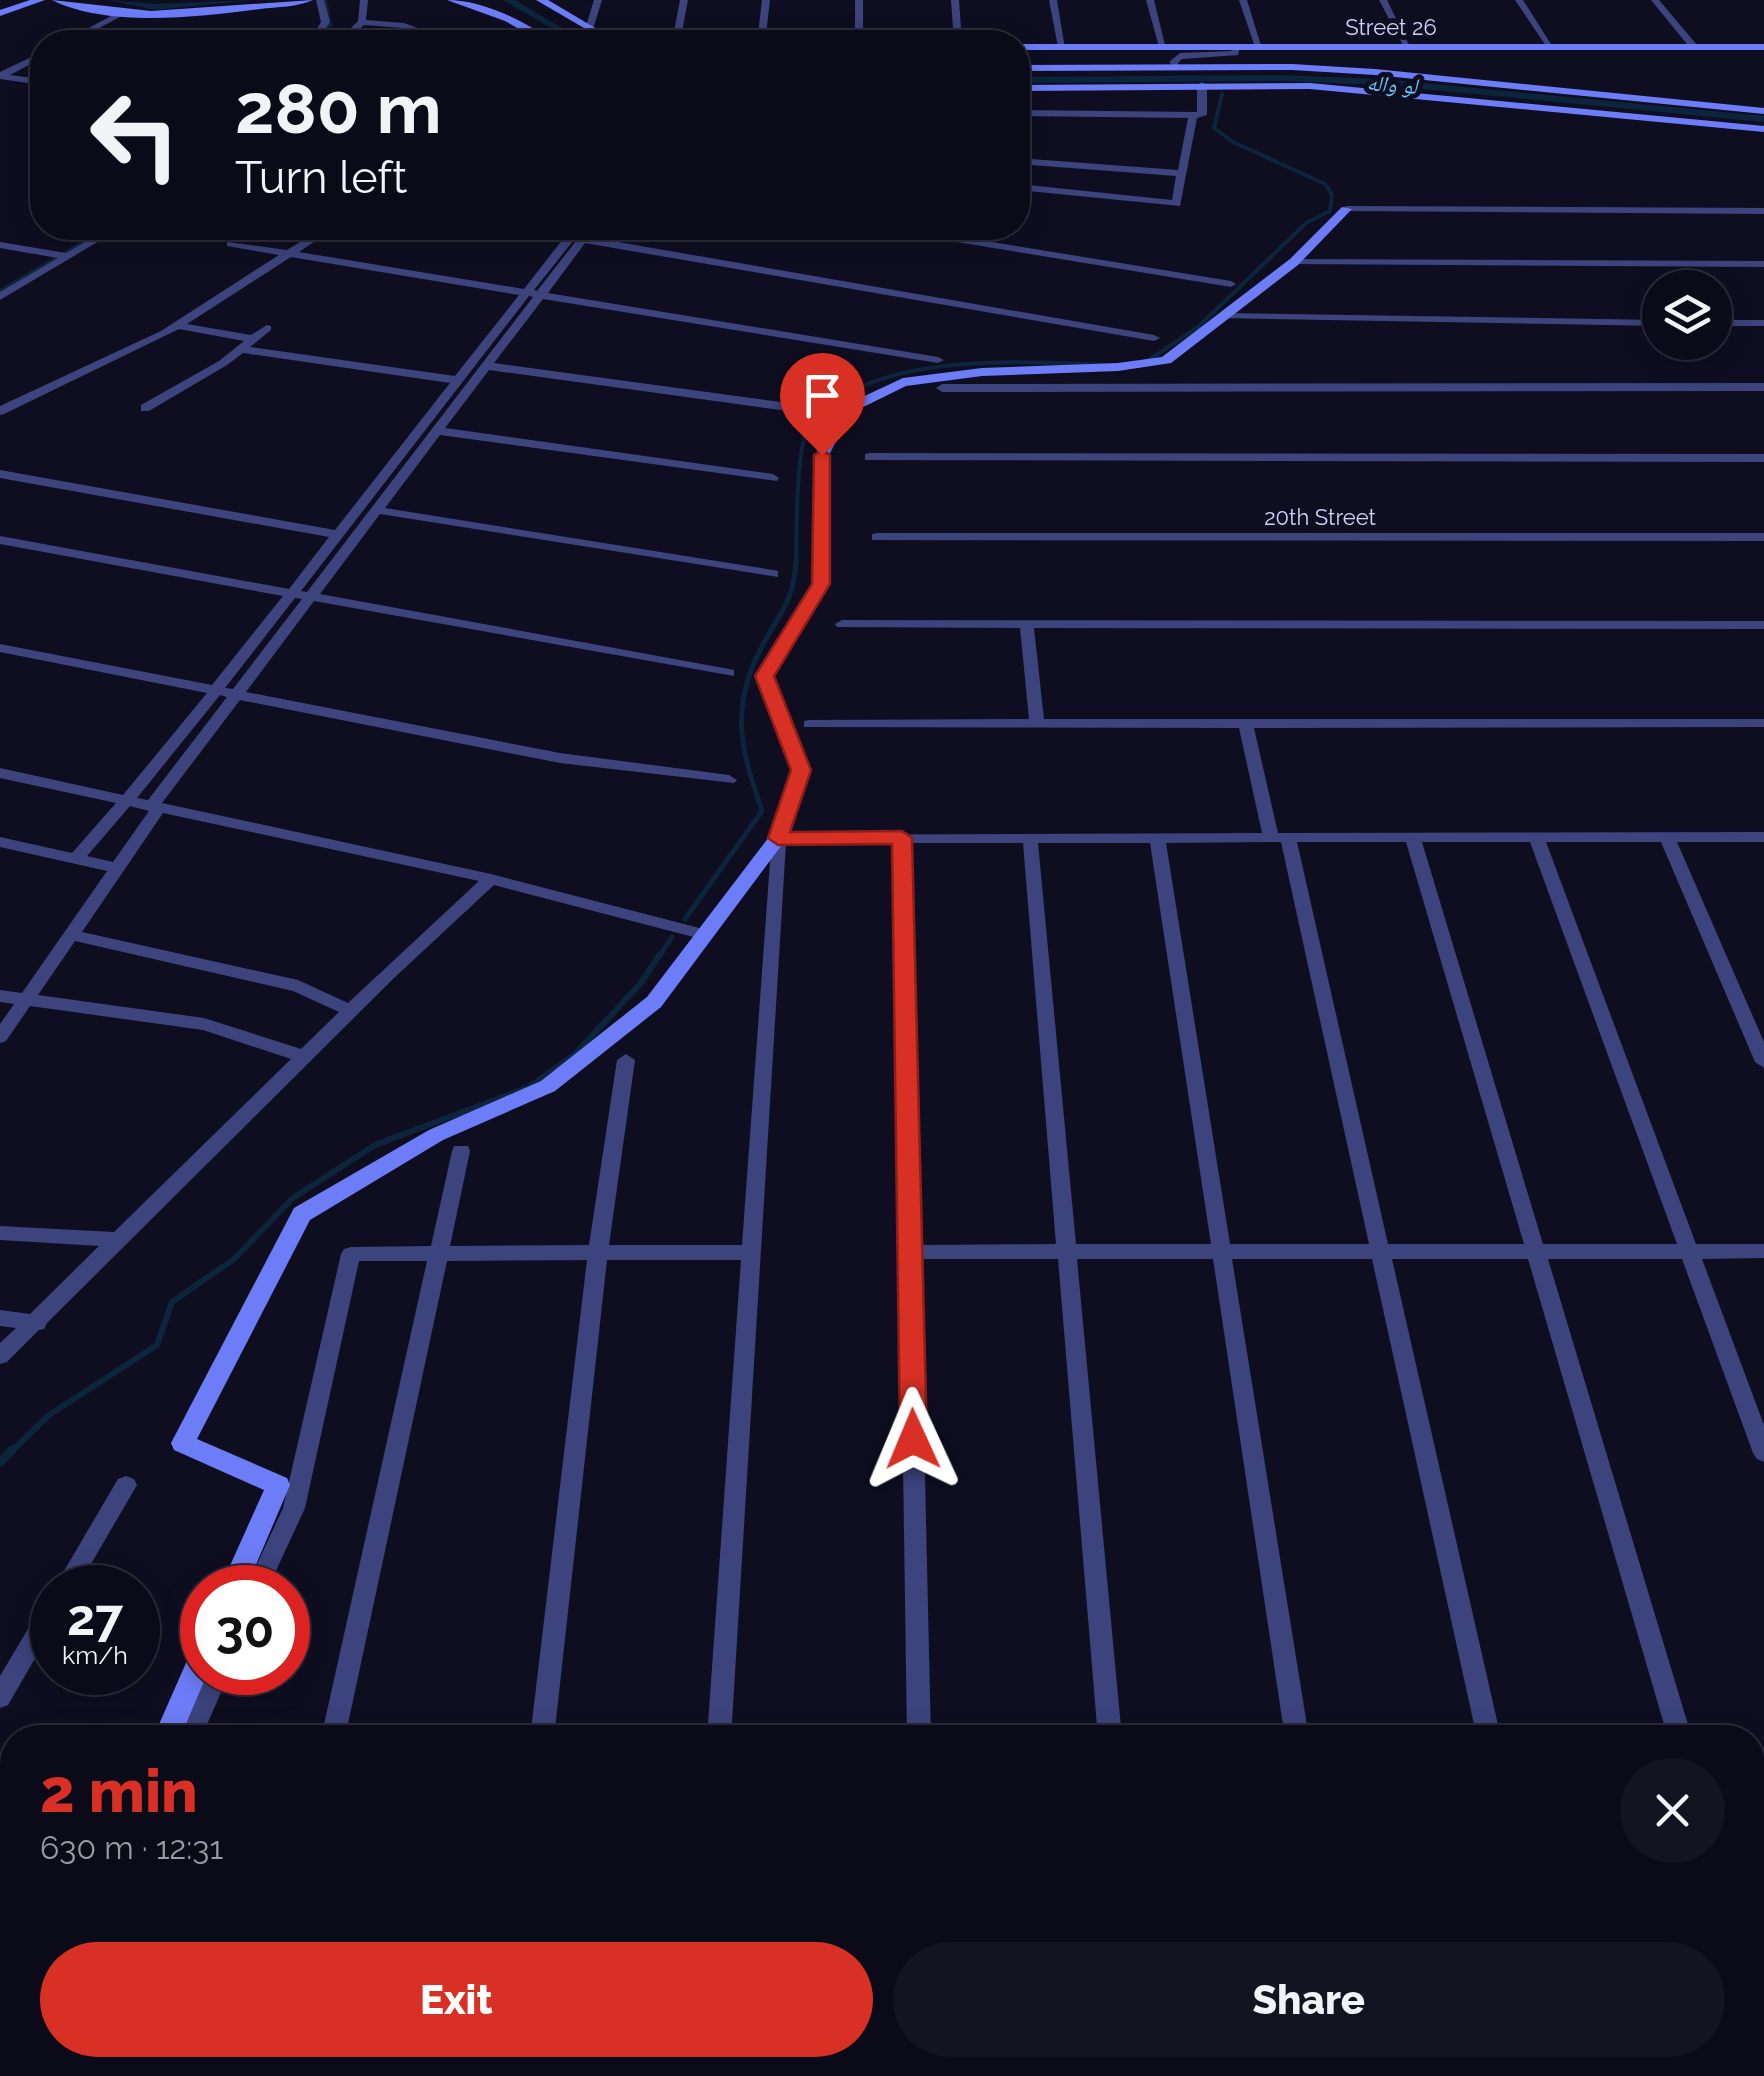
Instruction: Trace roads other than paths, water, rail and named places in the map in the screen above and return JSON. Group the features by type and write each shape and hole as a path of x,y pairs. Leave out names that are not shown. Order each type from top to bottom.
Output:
{"street":[{"path":"0,13 40,0"},
{"path":"58,0 168,16 308,0"},
{"path":"320,0 328,14 325,30"},
{"path":"353,30 362,22 364,0"},
{"path":"452,0 508,19 527,30"},
{"path":"540,0 589,29 598,0"},
{"path":"678,30 684,0"},
{"path":"762,30 766,0"},
{"path":"859,0 859,30"},
{"path":"955,0 957,30"},
{"path":"1053,0 1062,47"},
{"path":"1150,0 1163,47"},
{"path":"1243,0 1260,47"},
{"path":"1383,0 1408,47"},
{"path":"1519,0 1551,47"},
{"path":"1655,0 1694,47"},
{"path":"90,30 125,12"},
{"path":"362,22 416,30"},
{"name":"Street 26","path":"1030,47 1764,47"},
{"path":"1176,67 1173,62 1180,56 1234,53 1236,47"},
{"path":"0,76 30,61"},
{"path":"1030,68 1375,72 1764,110"},
{"path":"0,76 30,80"},
{"path":"1030,113 1202,115 1202,85"},
{"path":"1030,88 1310,86 1764,129"},
{"path":"1030,188 1176,204 1193,115"},
{"path":"1030,162 1182,172"},
{"path":"720,1725 778,838 801,770 764,676 821,584 822,455 846,410 903,382 982,372 1118,367 1166,360 1294,262 1346,209 1764,211"},
{"path":"0,298 94,240"},
{"path":"0,411 177,325 309,240"},
{"path":"76,859 458,380 575,240"},
{"path":"624,240 1154,338"},
{"path":"963,240 1231,284"},
{"path":"231,244 938,360"},
{"path":"0,245 64,256"},
{"path":"1294,262 1764,264"},
{"path":"0,1037 155,808 487,366 533,294"},
{"path":"1223,316 1642,323"},
{"path":"1732,323 1764,323"},
{"path":"177,325 253,339"},
{"path":"146,408 240,350 267,328"},
{"path":"240,350 458,380"},
{"path":"487,366 803,409"},
{"path":"942,388 1764,387"},
{"path":"438,430 774,478"},
{"path":"870,457 1764,458"},
{"path":"0,474 336,534"},
{"path":"376,510 773,574"},
{"name":"20th Street","path":"877,536 1764,537"},
{"path":"0,540 729,673"},
{"path":"842,624 1764,624"},
{"path":"1027,624 1036,724"},
{"path":"0,648 560,758 729,780"},
{"path":"810,724 1764,724"},
{"path":"1246,724 1279,838 1381,1252 1486,1725"},
{"path":"0,774 492,879 704,935"},
{"path":"778,838 1764,837"},
{"path":"243,1565 278,1485 183,1443 232,1342 302,1214 436,1135 548,1086 654,1002 778,838"},
{"path":"902,838 919,1725"},
{"path":"1030,838 1109,1725"},
{"path":"1157,838 1295,1725"},
{"path":"1413,838 1676,1725"},
{"path":"1536,838 1764,1453"},
{"path":"1667,838 1764,1062"},
{"path":"0,842 118,868"},
{"path":"0,1356 304,1057 492,879"},
{"path":"71,935 298,986 351,1012"},
{"path":"0,996 204,1024 304,1057"},
{"path":"543,1725 598,1252 626,1060"},
{"path":"336,1725 461,1151"},
{"path":"0,1233 120,1240"},
{"path":"268,1565 294,1508 348,1259 357,1252 753,1252"},
{"path":"910,1252 1764,1252"},
{"path":"0,1318 37,1323"},
{"path":"79,1565 126,1485"},
{"path":"0,1697 30,1646"},
{"path":"172,1725 185,1695"},
{"path":"196,1725 209,1695"}],"waterway":[{"name":"لو واله","path":"113,0 156,7 247,0"},
{"path":"325,0 330,26 327,30"},
{"name":"لو واله","path":"508,0 560,30"},
{"name":"لو واله","path":"1030,80 1281,78 1381,82 1764,119"},
{"path":"1146,362 1198,327 1306,223 1330,211 1332,195 1325,184 1233,142 1214,128 1222,94"},
{"path":"0,291 87,240"},
{"path":"796,563 798,491 805,435 810,425 836,401 868,384 906,372 947,366 1031,362 1104,365"},
{"path":"685,919 762,811 743,744 742,704 754,662 791,593 796,560"},
{"path":"659,957 672,937"},
{"path":"10,1453 49,1415 157,1345 172,1302 234,1259 293,1198 375,1145 529,1087 574,1055 641,983 660,954"},
{"path":"0,1462 12,1450"}]}
